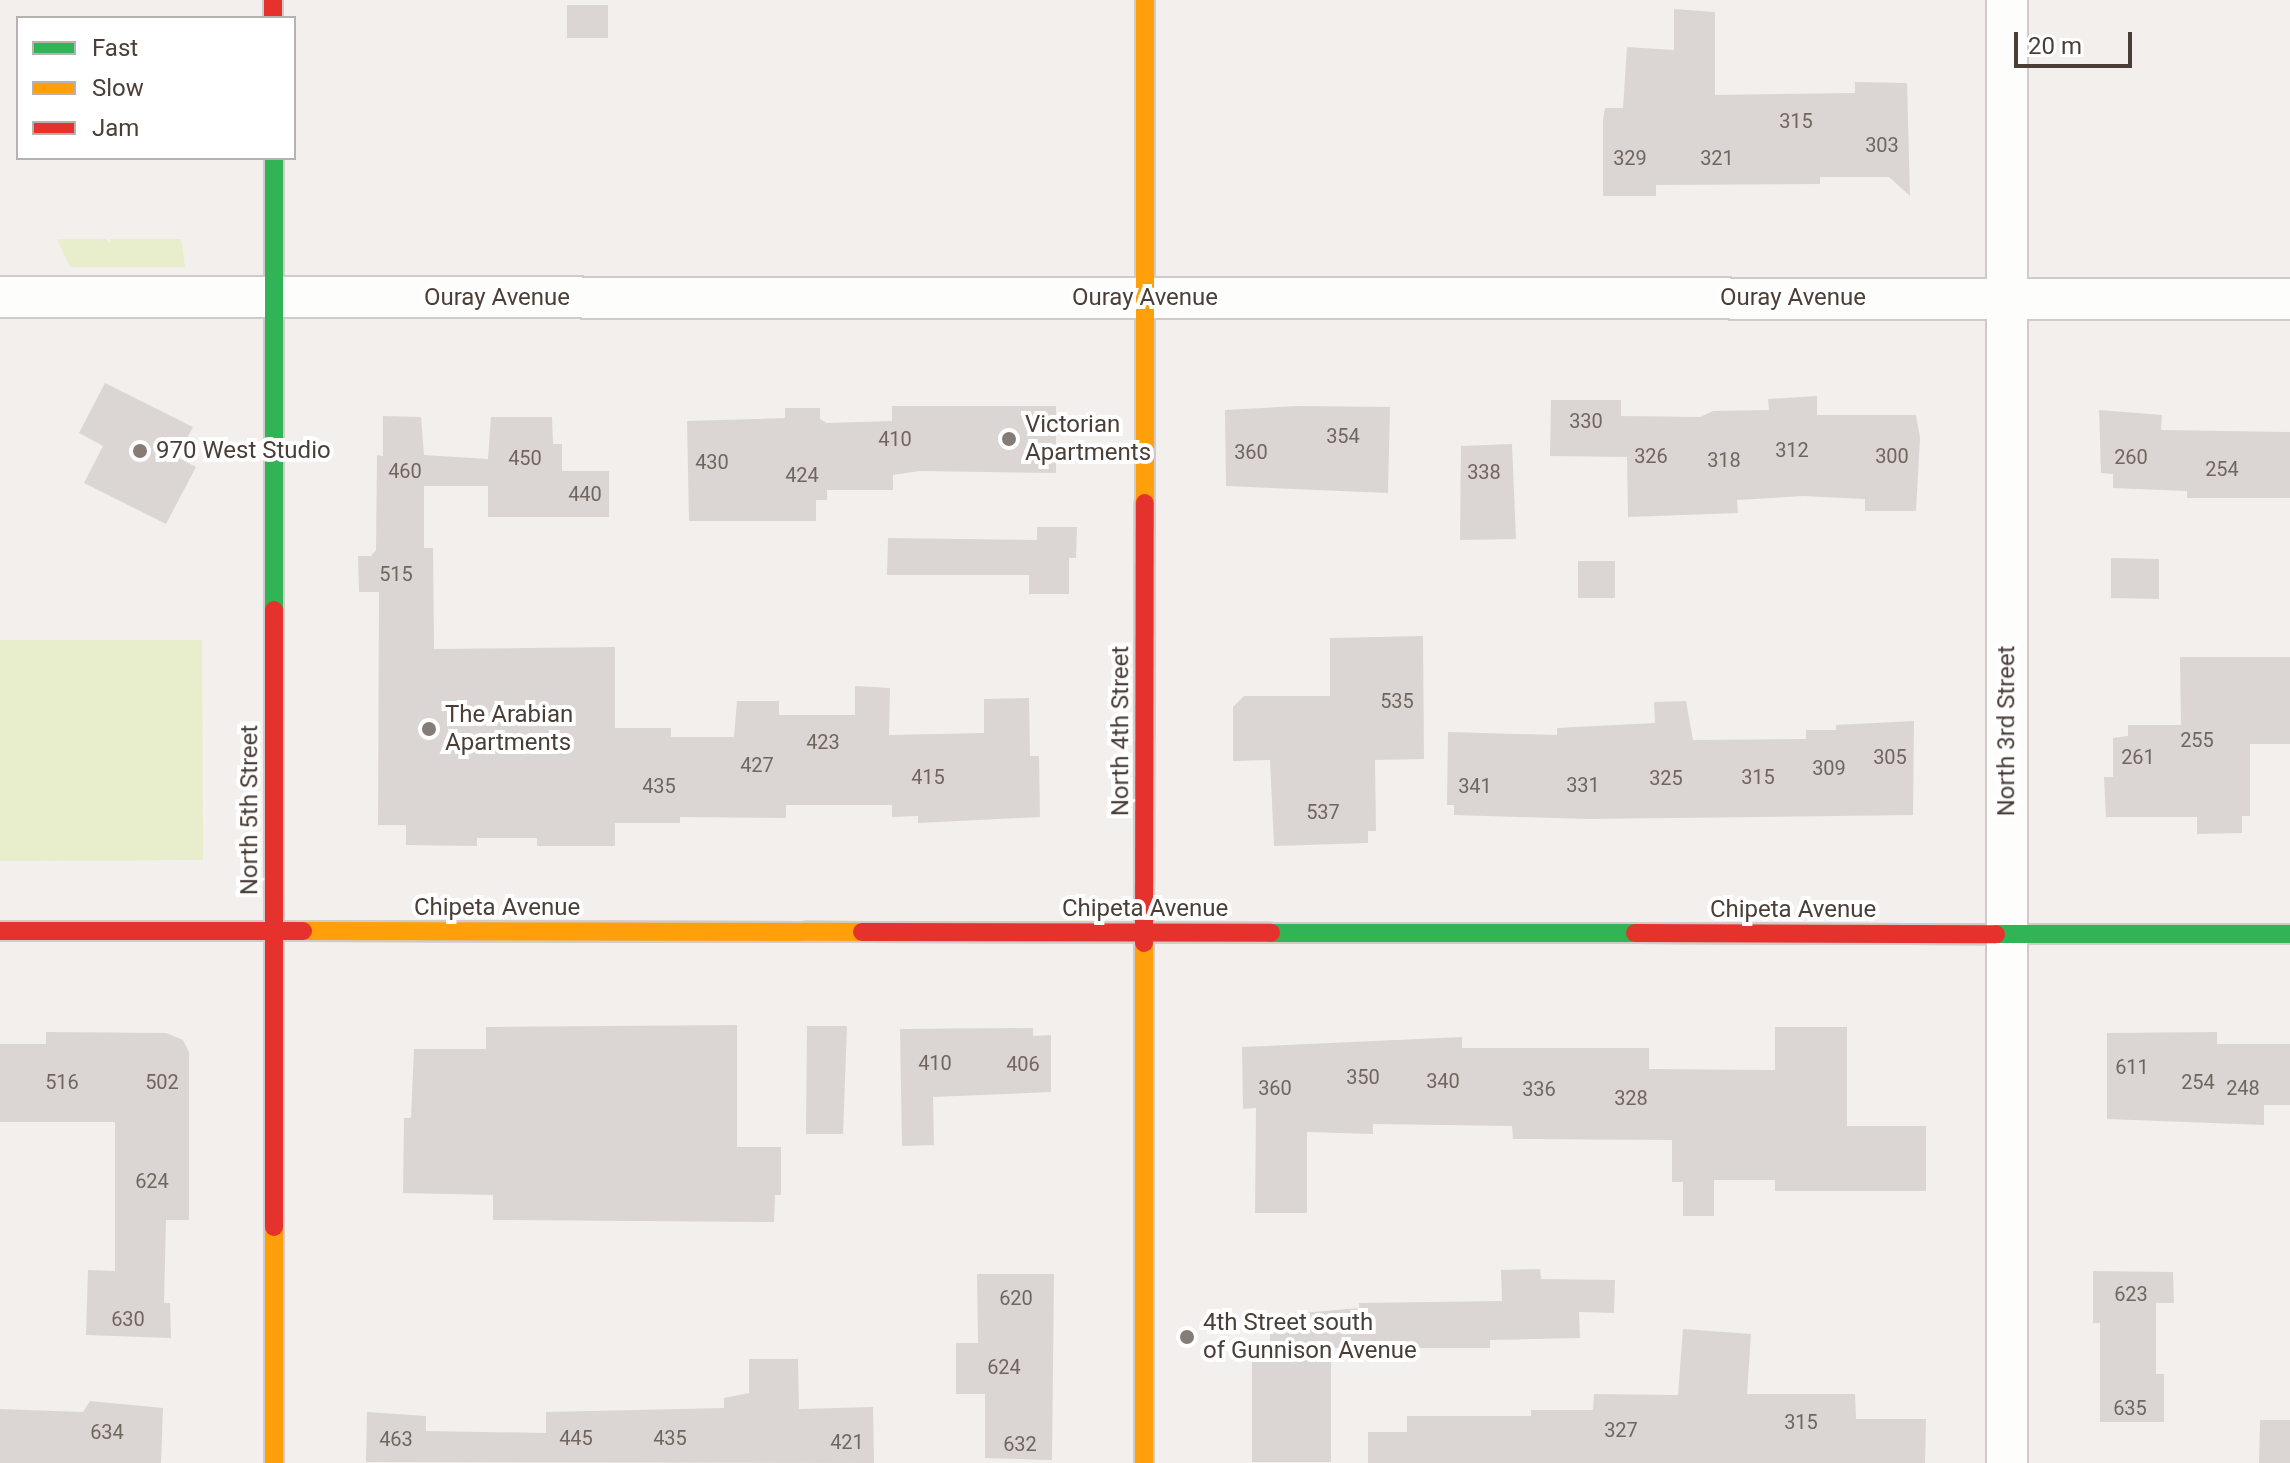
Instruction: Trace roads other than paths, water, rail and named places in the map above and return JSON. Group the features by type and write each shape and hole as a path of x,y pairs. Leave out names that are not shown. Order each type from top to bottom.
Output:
{"street":[{"name":"North 4th Street","path":"1144,1463 1145,0"},
{"name":"North 3rd Street","path":"2007,0 2007,1463"},
{"name":"North 5th Street","path":"274,160 274,1463"},
{"name":"Ouray Avenue","path":"0,297 2290,299"},
{"name":"Chipeta Avenue","path":"0,931 2290,934"}],"place":[{"name":"Victorian Apartments","path":"1009,439"},
{"name":"970 West Studio","path":"140,451"},
{"name":"The Arabian Apartments","path":"429,729"},
{"name":"4th Street south of Gunnison Avenue","path":"1187,1337"}]}
